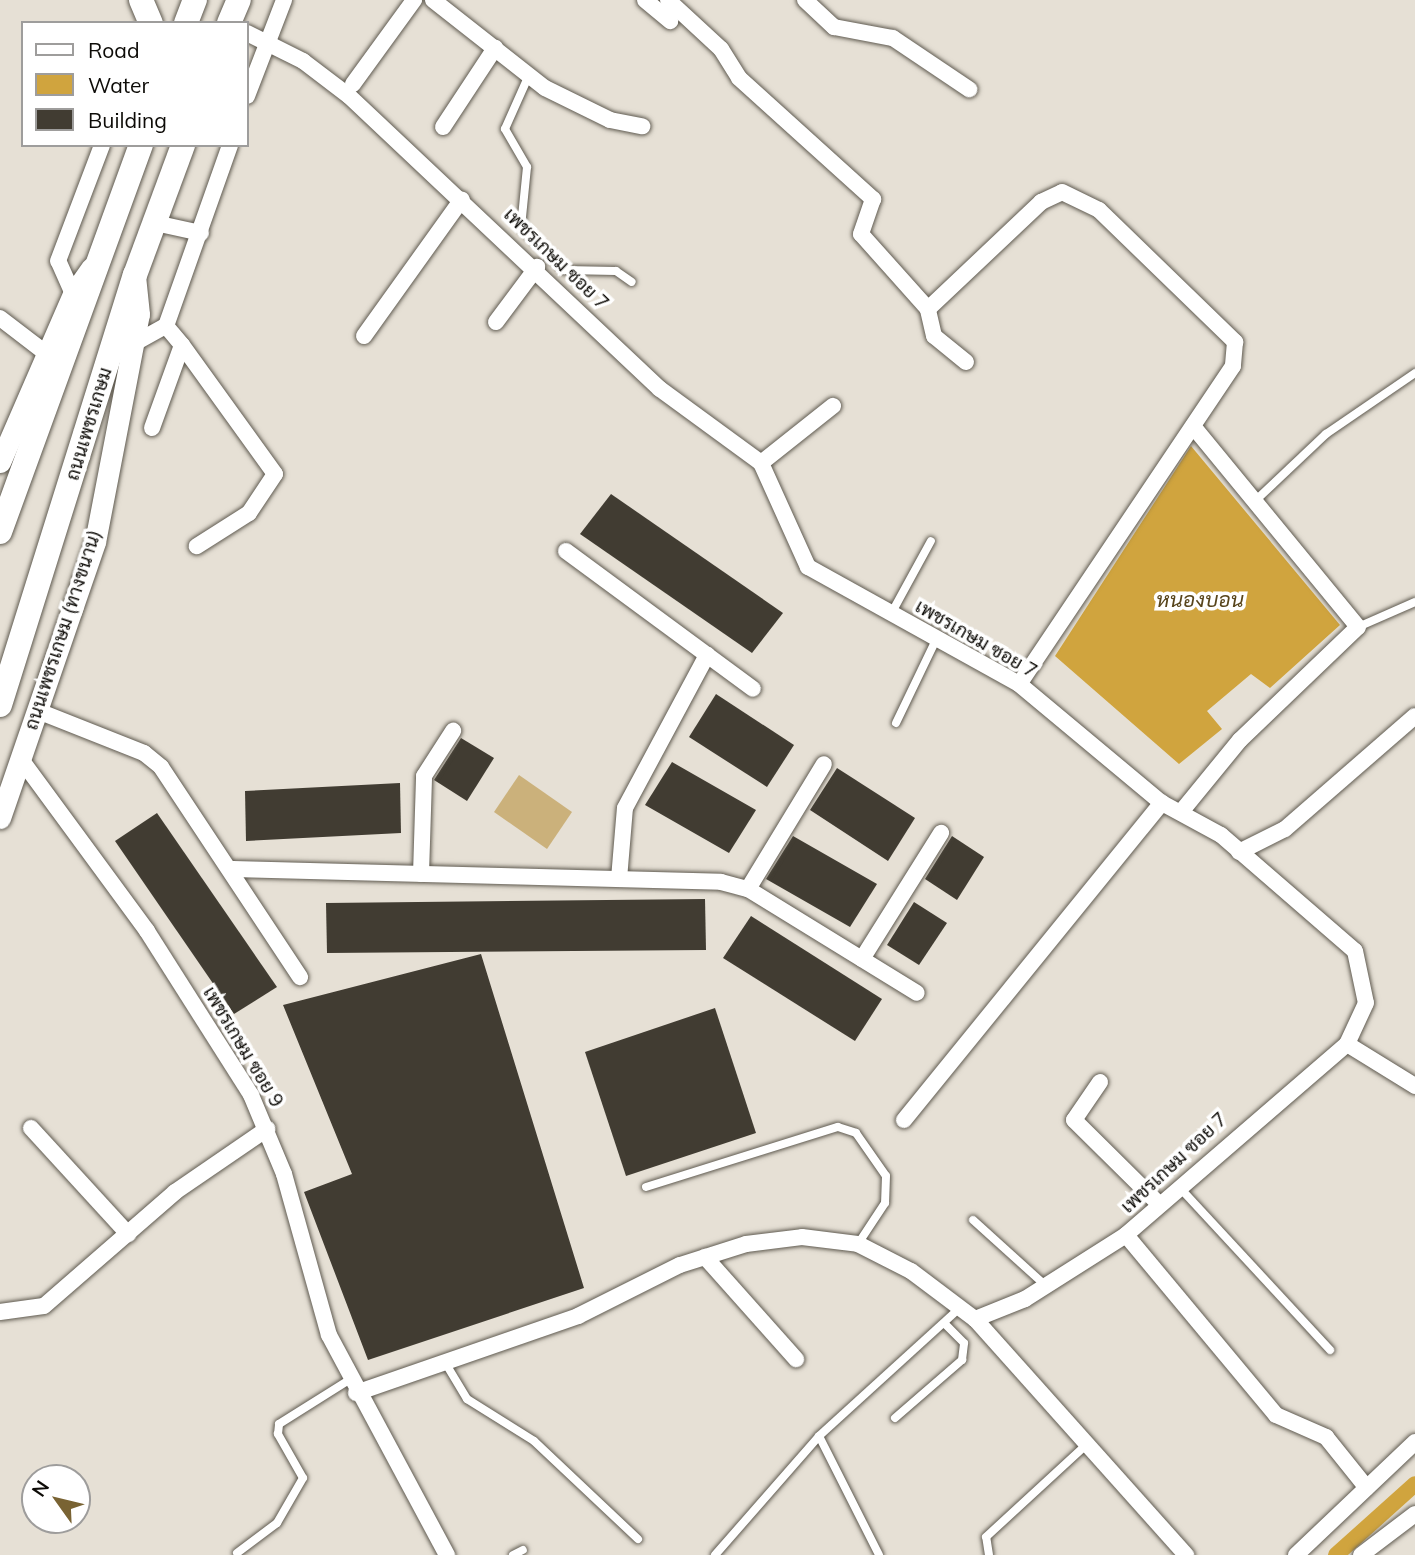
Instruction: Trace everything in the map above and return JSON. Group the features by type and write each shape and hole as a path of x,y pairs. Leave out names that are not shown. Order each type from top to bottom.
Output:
{"main road":[{"path":"141,0 150,21"},
{"path":"187,21 195,0"},
{"path":"230,21 239,0"},
{"path":"0,532 140,147"},
{"name":"ถนนเพชรเกษม","path":"0,705 135,275 183,147"},
{"path":"0,462 73,294 104,248"},
{"name":"ถนนเพชรเกษม (ทางขนาน)","path":"0,818 95,542 139,314 135,275"}],"street":[{"path":"248,93 265,40 284,0"},
{"path":"353,84 414,0"},
{"path":"433,0 529,75 610,120 642,126"},
{"path":"645,0 670,21"},
{"path":"668,0 721,49 738,78 873,199 861,234 928,309 934,336 966,362"},
{"path":"806,0 834,27 893,38 969,89"},
{"name":"เพชรเกษม ซอย 7","path":"248,33 265,40 349,96 537,267 660,389 761,463 800,558 936,640 1019,684 1162,803 1181,811 1239,852 1354,951 1366,1003 1347,1044 1178,1186 1126,1235 1046,1286 975,1318"},
{"path":"443,127 495,48"},
{"path":"73,294 58,261 101,147"},
{"path":"133,344 166,326 229,147"},
{"path":"928,309 1048,197 1073,193 1130,237 1230,331 1233,366 1019,684"},
{"path":"364,335 462,199"},
{"path":"155,223 201,233"},
{"path":"496,322 537,267"},
{"path":"0,318 47,354"},
{"path":"166,326 275,474 249,513 197,546"},
{"path":"152,428 182,345"},
{"path":"761,463 833,406"},
{"path":"1181,811 1240,740 1358,627 1193,426"},
{"path":"566,551 753,689"},
{"path":"619,879 625,808 707,655"},
{"path":"37,711 144,753 233,869 300,977"},
{"path":"1239,852 1285,829 1415,716"},
{"path":"421,874 424,776 453,731"},
{"name":"เพชรเกษม ซอย 9","path":"20,758 147,931 267,1129 329,1335 447,1555"},
{"path":"748,889 824,764"},
{"path":"904,1120 1162,803"},
{"path":"862,959 941,833"},
{"path":"233,869 721,881 748,889 917,993"},
{"path":"1347,1044 1415,1086"},
{"path":"1100,1082 1074,1119 1159,1204"},
{"path":"32,1128 128,1234"},
{"path":"0,1312 44,1306 175,1192 267,1129"},
{"path":"1126,1235 1276,1415 1326,1437 1367,1488"},
{"path":"355,1385 446,1364 578,1316 705,1257 768,1238 858,1244 962,1306 975,1318 1085,1446 1186,1555"},
{"path":"705,1257 796,1359"},
{"path":"1296,1555 1415,1442"},
{"path":"1361,1555 1415,1514"}],"lane":[{"path":"529,75 505,129 527,167 521,227 564,270 616,271 632,282"},
{"path":"1254,502 1326,434 1415,373"},
{"path":"891,614 931,541"},
{"path":"1358,627 1415,602"},
{"path":"896,723 936,640"},
{"path":"646,1186 838,1127 856,1133 886,1176 884,1203 858,1244"},
{"path":"1178,1186 1331,1350"},
{"path":"974,1220 1046,1286"},
{"path":"715,1555 819,1436 962,1306"},
{"path":"895,1418 962,1360 964,1343 944,1323"},
{"path":"446,1364 467,1399 534,1441 638,1539"},
{"path":"237,1553 277,1522 303,1478 278,1434 279,1424 355,1385"},
{"path":"819,1436 879,1555"},
{"path":"989,1555 986,1537 1085,1446"},
{"path":"513,1555 523,1550"}],"shaded area":[{"path":"519,775 572,812 547,849 494,812"}],"water":[{"name":"หนองบอน","path":"1191,446 1340,625 1270,688 1251,674 1207,711 1222,729 1179,764 1055,656"}],"building":[{"path":"611,494 783,613 752,653 580,534"},
{"path":"716,694 794,745 767,787 689,737"},
{"path":"461,738 494,758 467,801 434,780"},
{"path":"672,762 756,810 729,853 645,805"},
{"path":"837,768 915,818 888,861 810,810"},
{"path":"400,783 401,833 246,841 245,791"},
{"path":"157,813 277,987 234,1014 115,841"},
{"path":"793,836 877,884 850,927 766,879"},
{"path":"952,836 984,857 957,900 925,879"},
{"path":"705,899 706,950 327,953 326,903"},
{"path":"914,902 947,923 919,965 887,945"},
{"path":"751,916 882,999 855,1041 723,958"},
{"path":"481,954 584,1288 368,1360 304,1192 352,1174 283,1005"},
{"path":"715,1008 756,1133 626,1176 585,1052"}],"waterway":[{"path":"1336,1555 1415,1484"}]}
